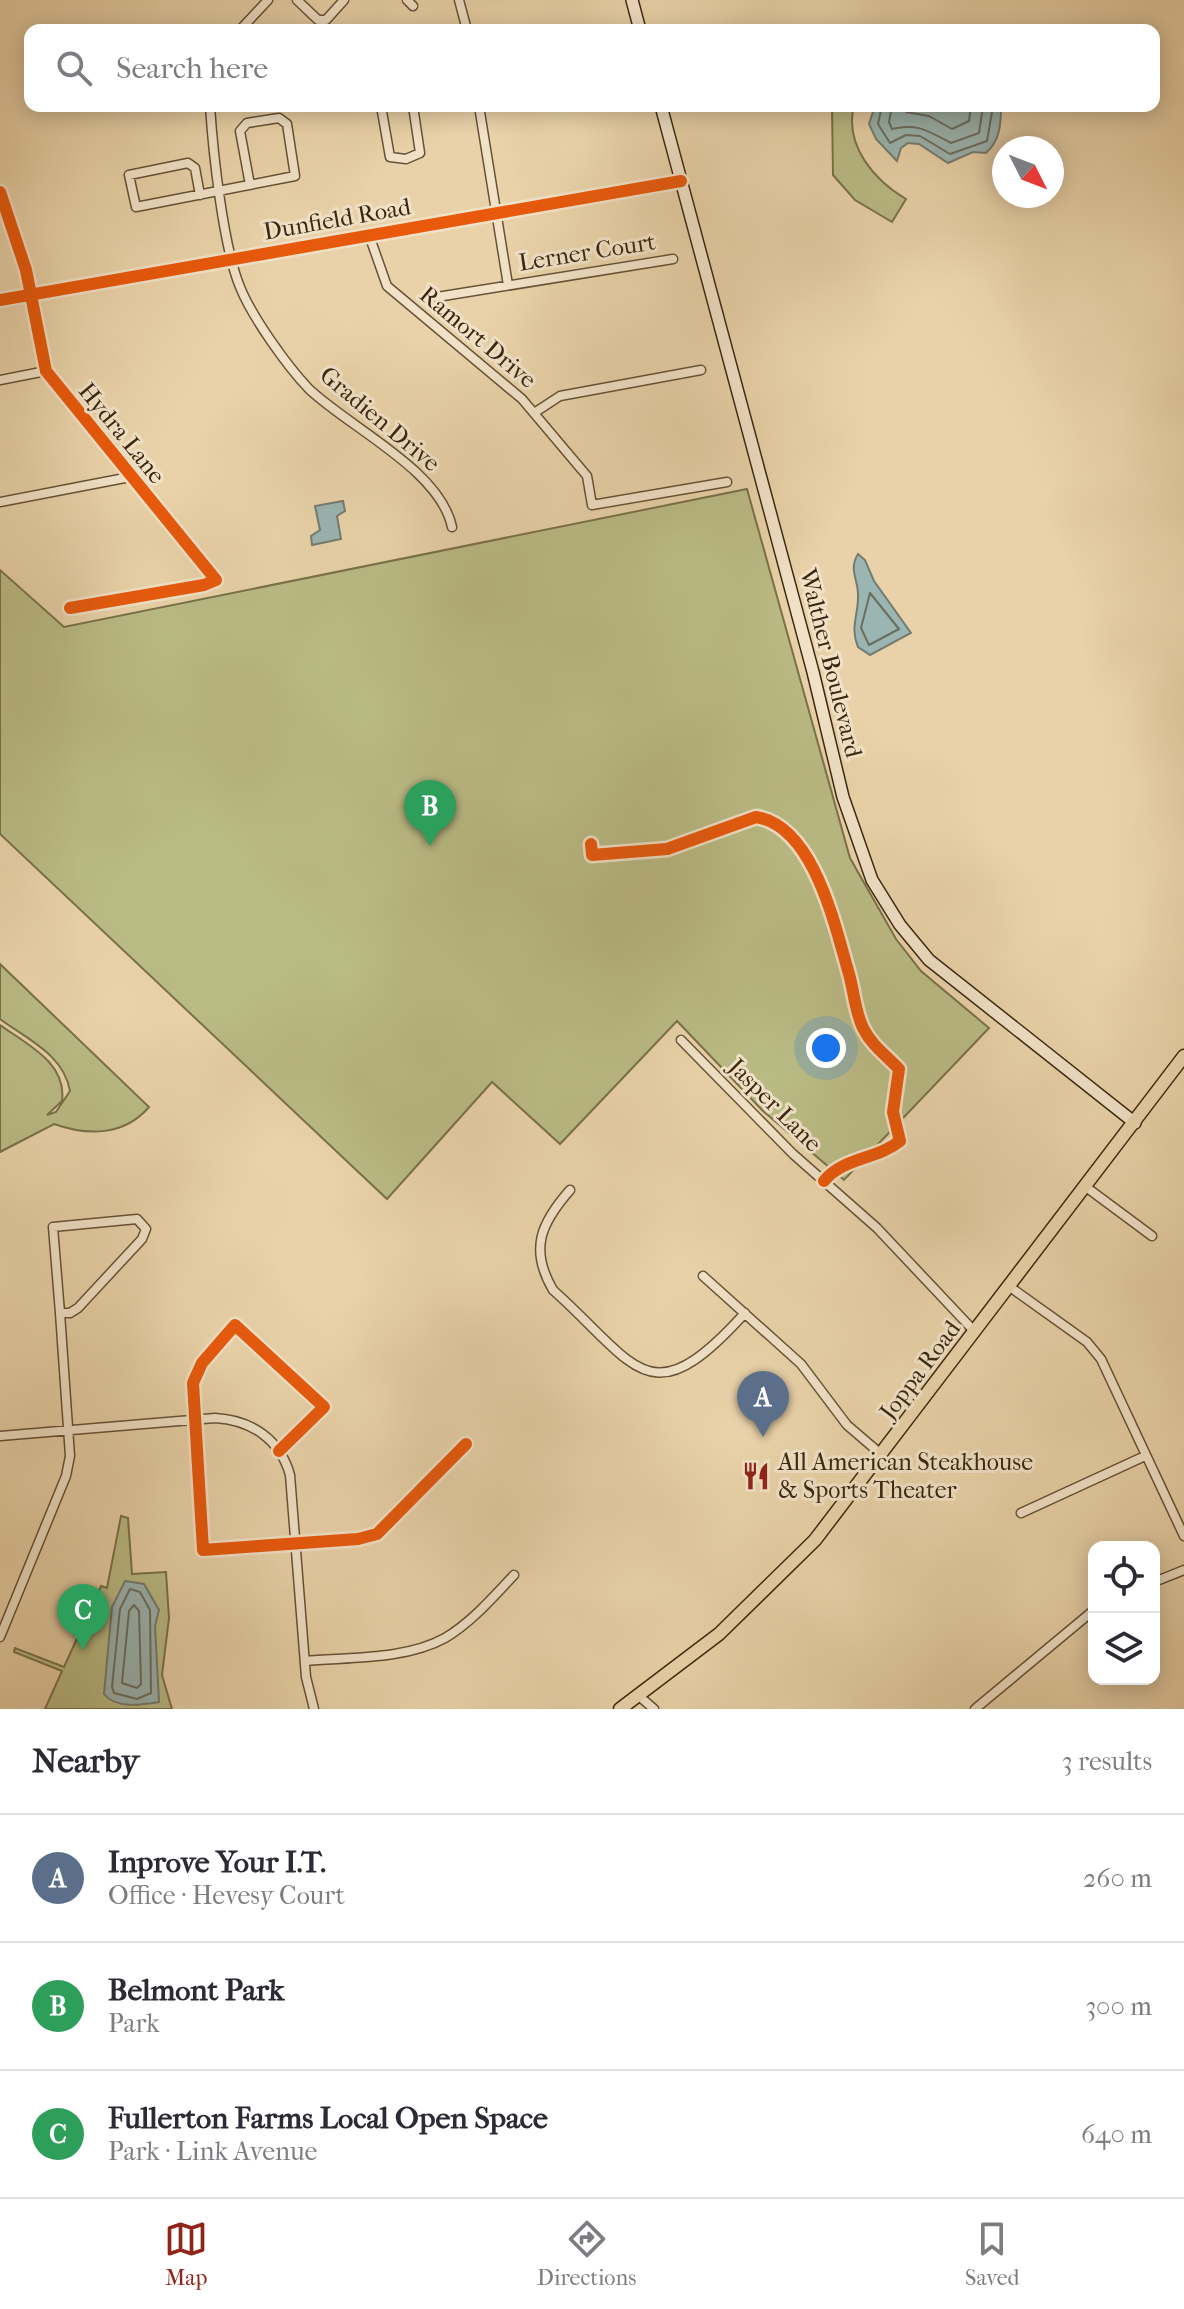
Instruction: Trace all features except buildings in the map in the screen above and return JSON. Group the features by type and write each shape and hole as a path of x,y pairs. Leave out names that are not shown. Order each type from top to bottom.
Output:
{"main road":[{"path":"632,0 638,24"},
{"name":"Walther Boulevard","path":"663,112 813,672 843,797 872,880 900,925 929,960 1135,1123"},
{"name":"Joppa Road","path":"620,1709 710,1642 790,1567 882,1456 1184,1056"}],"street":[{"path":"246,24 268,0"},
{"path":"298,1 318,20 326,20 344,0"},
{"path":"459,0 465,24"},
{"name":"Gradien Drive","path":"211,112 232,260 241,289 303,381 419,477 444,504 452,527"},
{"path":"382,112 390,157 399,160 420,153 414,112"},
{"name":"Lerner Court","path":"480,112 508,285"},
{"path":"200,195 195,168 188,163 129,175 136,207 221,192 295,176 287,124 279,118 247,123 240,131 250,185"},
{"name":"Dunfield Road","path":"0,300 681,181"},
{"name":"Hydra Lane","path":"0,192 9,212 32,295 46,371 216,580 204,585 70,608"},
{"name":"Ramort Drive","path":"369,235 387,286 507,384 587,476 592,505 727,482"},
{"name":"Lerner Court","path":"437,297 673,259"},
{"path":"534,413 560,396 701,370"},
{"path":"0,380 46,371"},
{"path":"0,502 130,477"},
{"name":"Jasper Lane","path":"681,1040 793,1154 877,1228 976,1333"},
{"path":"1086,1187 1152,1236"},
{"path":"570,1190 552,1211 540,1234 540,1261 545,1276 553,1290 637,1367 659,1374 687,1367 716,1345 745,1313"},
{"path":"0,1637 66,1476 70,1456 53,1227 133,1219 143,1224 146,1229 142,1239 89,1297 70,1313 60,1313"},
{"path":"703,1276 801,1364 847,1425 882,1456"},
{"path":"1010,1287 1093,1349 1118,1388 1145,1456 1184,1536"},
{"path":"279,1451 324,1407 235,1325 197,1372 193,1383 203,1550 358,1539 377,1534 466,1444"},
{"path":"0,1436 193,1420 228,1419 249,1424 279,1451 290,1475 305,1661 314,1709"},
{"path":"1021,1513 1145,1456"},
{"path":"1160,1580 1184,1570"},
{"path":"305,1661 401,1652 433,1644 463,1625 514,1575"},
{"path":"975,1709 1090,1613"},
{"path":"639,1696 654,1709"}],"green space":[{"path":"832,112 853,112 853,134 864,160 883,182 906,199 892,222 855,200 833,175"},
{"path":"747,489 850,858 896,939 921,971 989,1028 844,1180 763,1111 677,1021 560,1144 492,1082 387,1199 0,834 0,570 64,627"},
{"path":"0,964 149,1107 139,1117 105,1131 92,1132 54,1124 0,1152 0,1025 43,1056 58,1076 62,1101 47,1115 56,1112 70,1091 60,1067 52,1058 0,1019"},
{"path":"121,1516 128,1518 132,1574 166,1572 169,1618 162,1675 172,1709 45,1709 62,1671 14,1652 15,1648 64,1667 101,1586 107,1588"}],"water":[{"path":"873,112 1001,112 998,136 992,136 992,146 986,153 973,152 948,163 919,144 908,143 901,148 897,161 876,139 869,124"},
{"path":"343,501 345,511 337,516 341,539 312,545 311,536 320,530 315,506"},
{"path":"858,554 865,560 874,581 911,633 870,655 858,647 855,634 858,591 854,565"},
{"path":"125,1581 144,1584 159,1610 155,1626 159,1702 122,1704 104,1694 112,1607"}],"cycle path":[{"path":"0,300 681,181"},
{"path":"0,192 26,270 46,371 216,580 204,585 70,608"},
{"path":"591,844 592,855 667,849 756,817 776,824 793,839 807,858 829,906 863,1028 899,1069 893,1112 900,1141 881,1152 841,1167 824,1181"},
{"path":"279,1451 324,1407 235,1325 202,1363 193,1383 203,1550 358,1539 377,1534 466,1444"}],"place":[{"name":"Belmont Park","path":"430,846"},
{"name":"Inprove Your I.T.","path":"763,1437"},
{"name":"All American Steakhouse & Sports Theater","path":"756,1476"},
{"name":"Fullerton Farms Local Open Space","path":"83,1650"}]}
